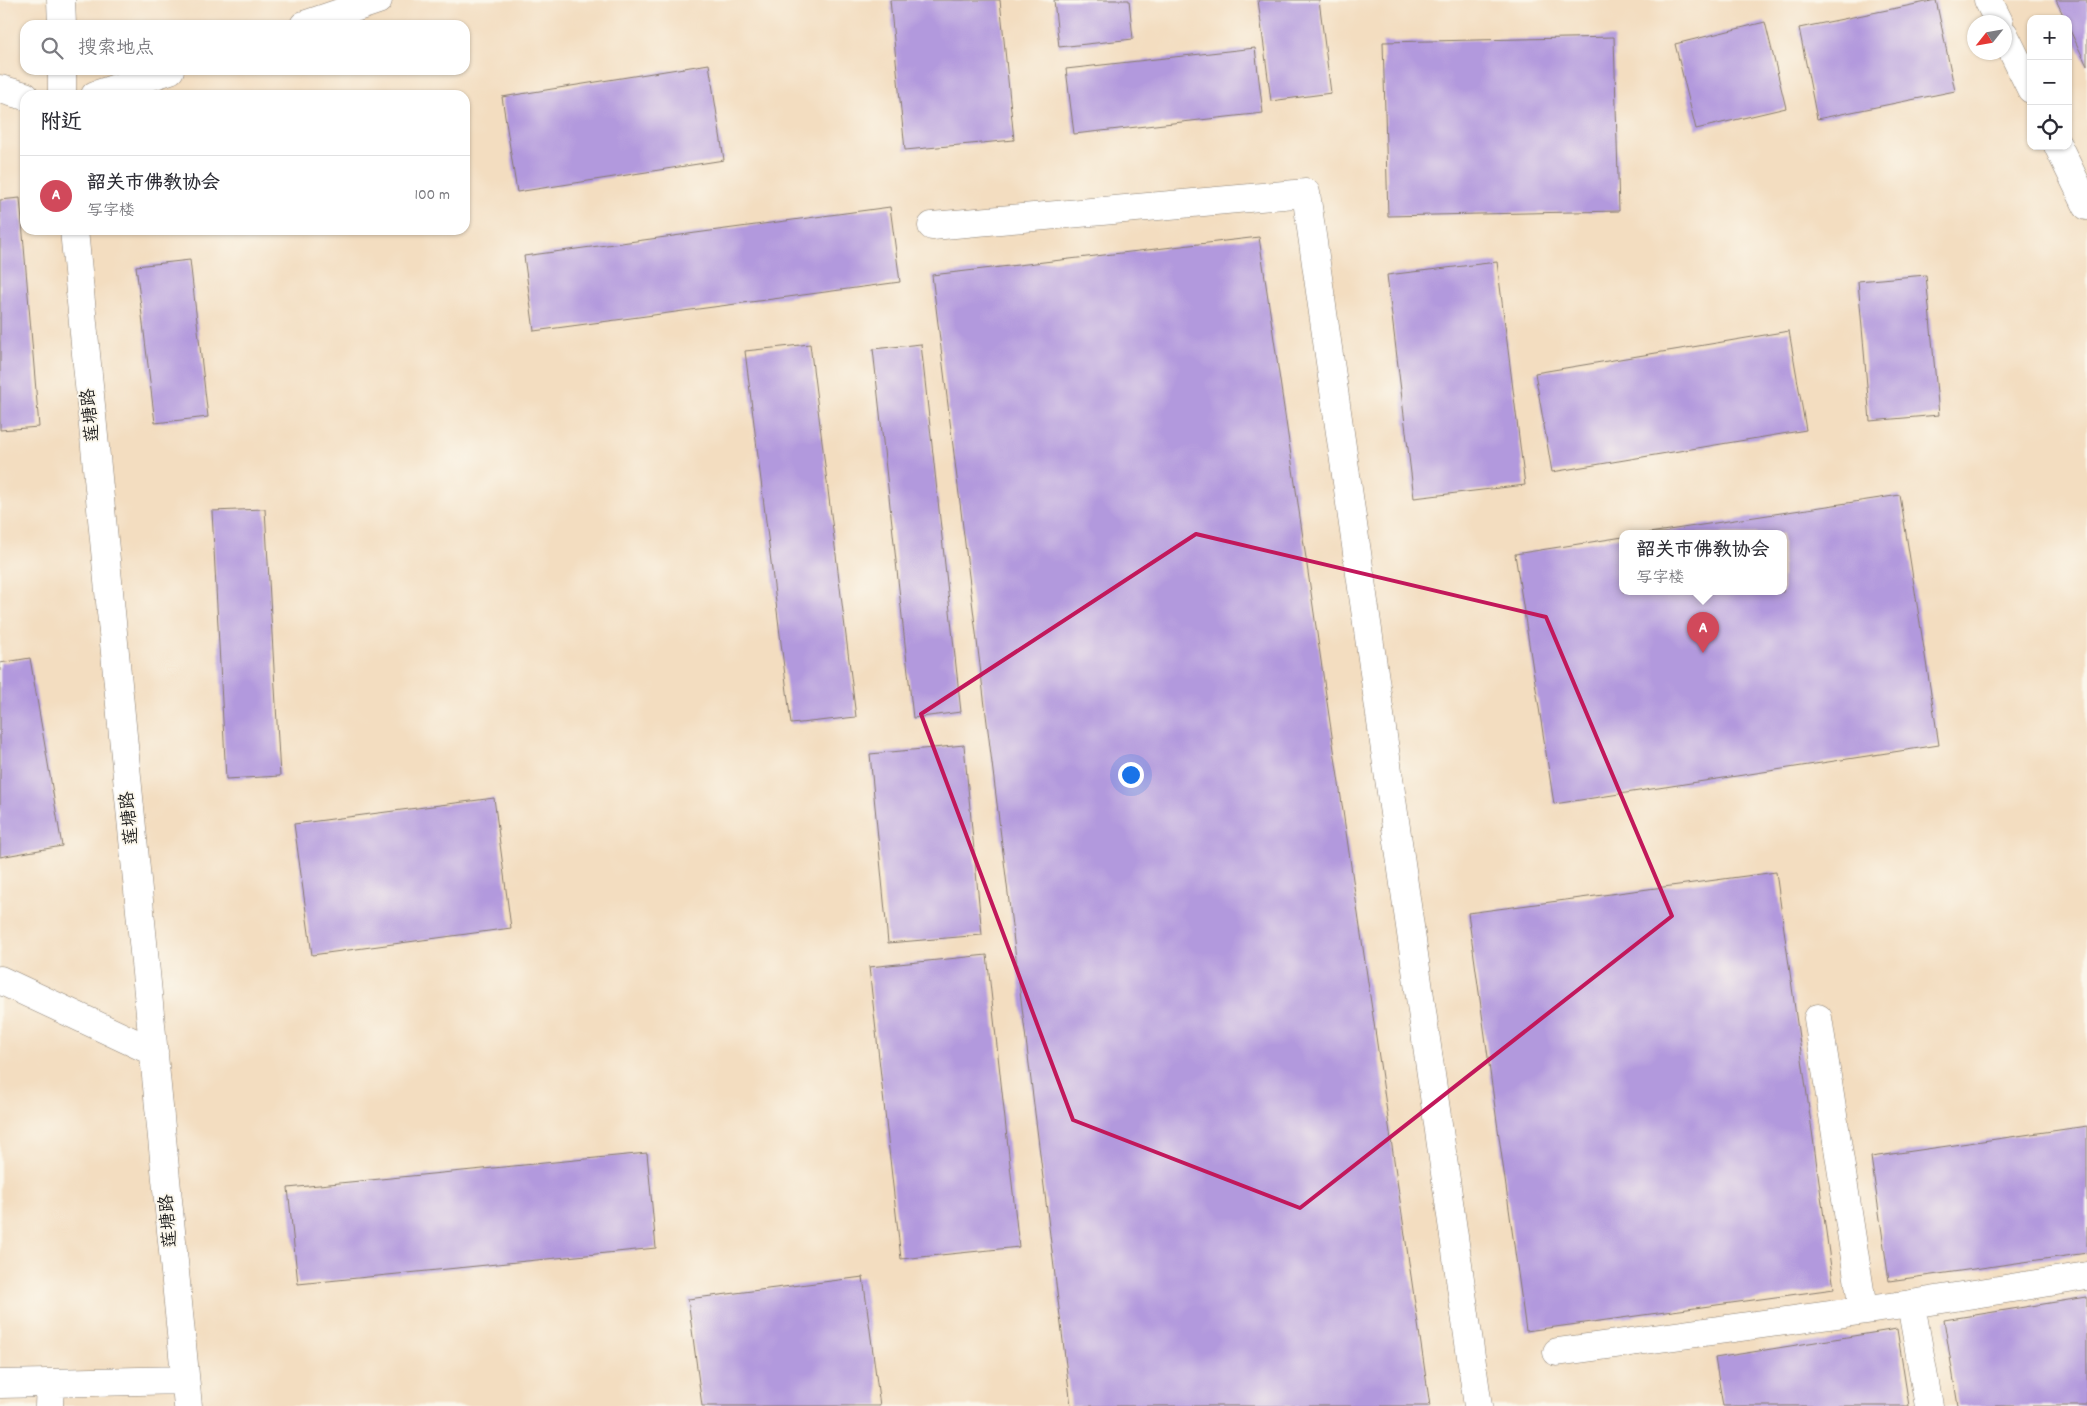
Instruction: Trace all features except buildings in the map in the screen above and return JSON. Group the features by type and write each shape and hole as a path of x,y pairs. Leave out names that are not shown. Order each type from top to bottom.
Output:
{"street":[{"path":"61,0 62,20"},
{"path":"319,20 378,0"},
{"path":"1988,0 1996,15"},
{"path":"2012,50 2027,81"},
{"path":"62,75 62,90"},
{"path":"110,90 155,75"},
{"path":"0,89 20,95"},
{"path":"2060,150 2087,206"},
{"path":"932,226 1306,193 1478,1406"},
{"name":"莲塘路","path":"74,235 186,1393"},
{"path":"0,980 154,1052"},
{"path":"1818,1018 1863,1310"},
{"path":"1557,1352 1911,1304 2087,1276"},
{"path":"1911,1304 1928,1406"},
{"path":"0,1384 50,1394 186,1393"}],"highlighted area":[{"path":"1196,534 1546,617 1672,916 1300,1208 1073,1120 921,714"}],"place":[{"name":"韶关市佛教协会","path":"1703,653"}]}
